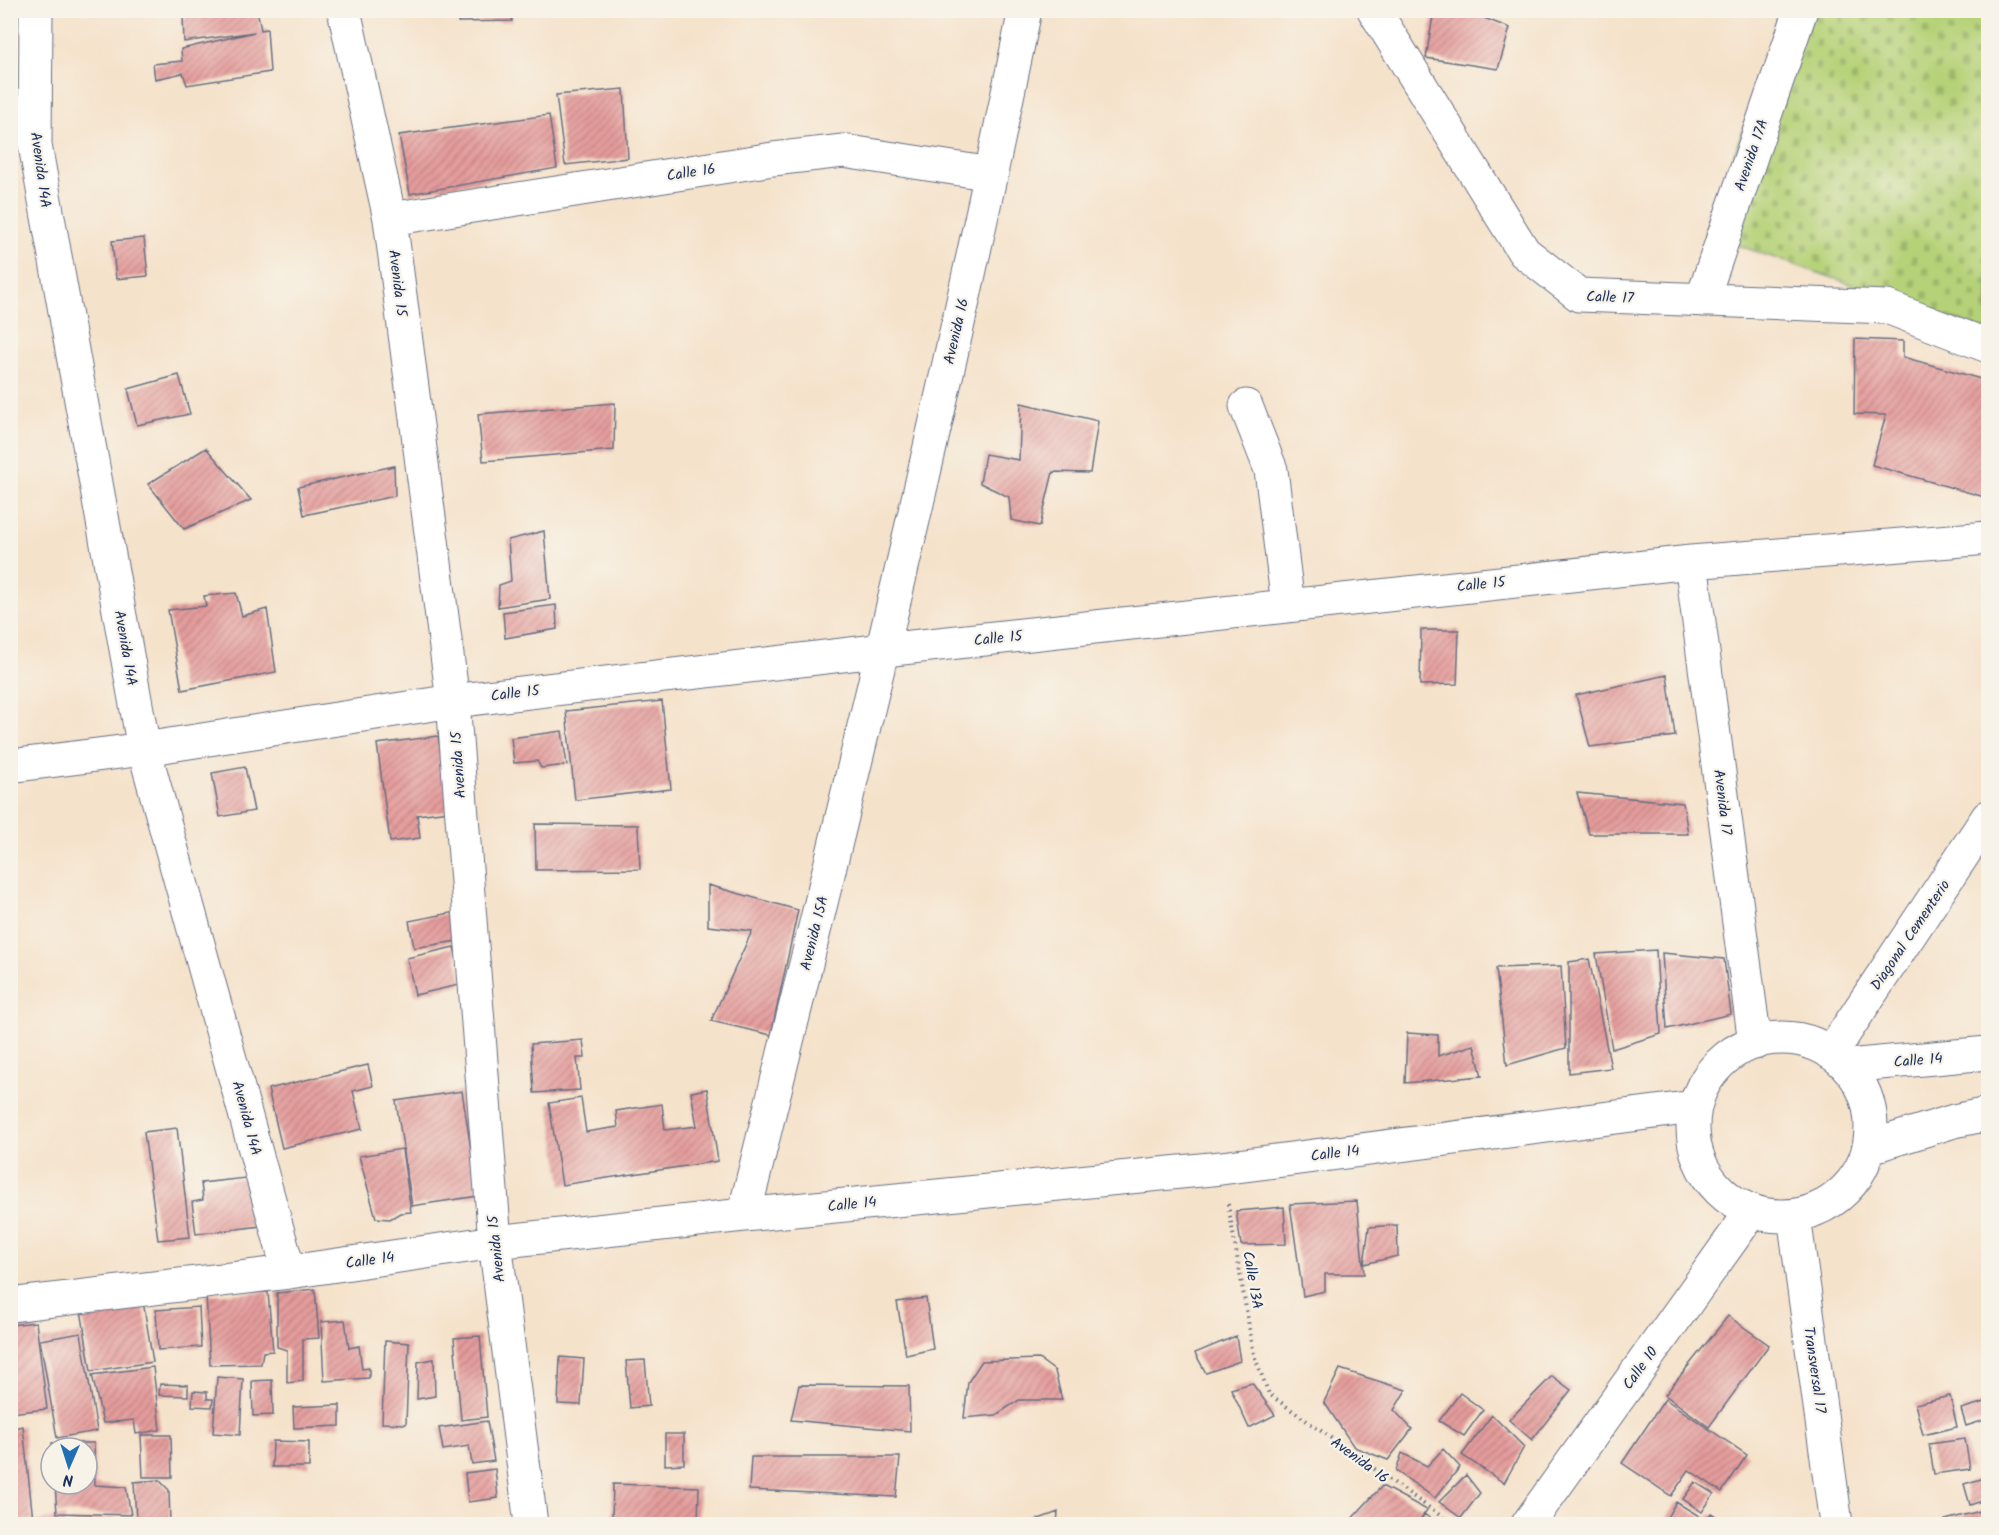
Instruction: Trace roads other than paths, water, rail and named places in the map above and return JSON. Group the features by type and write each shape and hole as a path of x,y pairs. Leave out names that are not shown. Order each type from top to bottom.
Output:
{"street":[{"name":"Avenida 14A","path":"36,10 23,144 144,749 289,1272"},
{"name":"Avenida 15","path":"344,10 390,219 453,701 495,1242 531,1524"},
{"name":"Avenida 16","path":"884,650 992,174 1025,10"},
{"name":"Calle 17","path":"1374,10 1524,252 1579,295 1887,307 1989,346"},
{"name":"Avenida 17A","path":"1702,300 1801,10"},
{"name":"Calle 16","path":"390,219 773,159 843,151 992,174"},
{"path":"1246,406 1271,470 1288,605"},
{"name":"Calle 15","path":"10,766 144,749 453,701 884,650 1691,562 1989,538"},
{"name":"Avenida 17","path":"1691,562 1755,1043"},
{"name":"Avenida 15A","path":"744,1215 884,650"},
{"name":"Diagonal Cementerio","path":"1839,1059 1989,817"},
{"path":"1780,1038 1807,1042 1839,1059 1863,1090 1871,1118 1870,1147 1855,1180 1828,1204 1794,1216 1752,1211 1724,1195 1704,1170 1693,1139 1694,1107 1703,1086 1716,1067 1734,1052 1755,1043 1780,1038"},
{"name":"Calle 14","path":"1839,1059 1989,1053"},
{"name":"Calle 14","path":"10,1305 289,1272 495,1242 1221,1168 1694,1107"},
{"path":"1870,1147 1954,1121 1989,1114"},
{"name":"Calle 10","path":"1528,1524 1752,1211"},
{"name":"Transversal 17","path":"1794,1216 1836,1524"}]}
